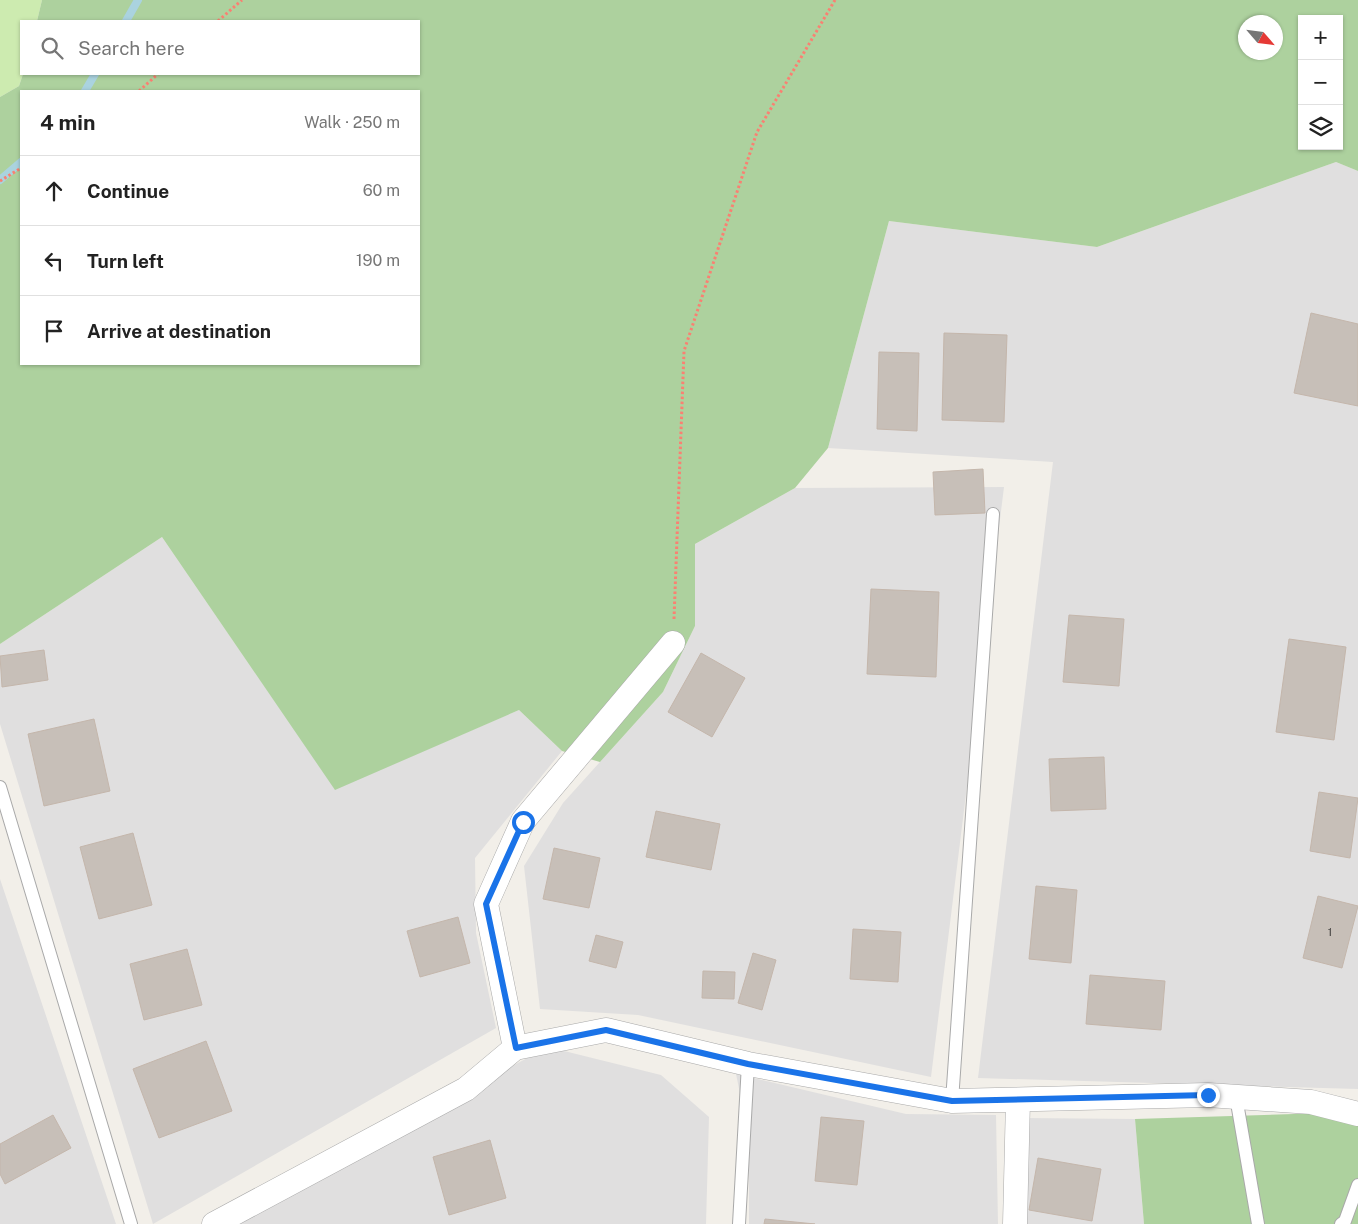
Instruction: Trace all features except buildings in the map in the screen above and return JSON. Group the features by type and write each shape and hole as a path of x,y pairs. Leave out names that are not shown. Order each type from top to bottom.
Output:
{"street":[{"path":"516,1048 486,904 523,822 673,642"},
{"path":"214,1224 466,1088 516,1048 606,1030 748,1064 952,1101 1208,1095 1311,1102 1358,1114"},
{"path":"1015,1224 1018,1100"}],"lane":[{"path":"952,1101 993,514"},
{"path":"0,787 131,1224"},
{"path":"738,1224 748,1064"},
{"path":"1236,1097 1258,1224"},
{"path":"1341,1224 1345,1221 1358,1185"}],"path":[{"path":"219,20 242,0"},
{"path":"673,642 684,351 757,132 835,0"},
{"path":"140,90 157,75"},
{"path":"0,181 20,169"}],"shaded area":[{"path":"1336,162 1358,171 1358,1089 978,1078 1053,462 828,448 889,221 1097,247"},
{"path":"1004,487 931,1077 638,1015 540,1009 524,866 563,803 663,692 695,626 695,544 795,488"},
{"path":"162,537 335,789 519,710 562,751 475,858 476,933 496,1028 153,1224 0,724 0,644"},
{"path":"0,879 116,1224 0,1224"},
{"path":"548,1047 661,1075 709,1117 706,1224 213,1224"},
{"path":"736,1074 906,1114 996,1115 998,1224 749,1224 749,1137"},
{"path":"1024,1118 1135,1119 1144,1224 1026,1224"}],"green space":[{"path":"0,0 42,0 37,20 20,20 20,75 23,75 19,86 0,97"},
{"path":"42,0 1358,0 1358,171 1336,162 1097,247 889,221 828,448 795,488 695,544 695,626 663,692 600,762 562,751 519,710 335,790 162,537 0,644 0,97 19,86 23,75 420,75 420,20 37,20"},
{"path":"1358,1112 1358,1224 1144,1224 1135,1119"}],"waterway":[{"path":"127,20 138,0"},
{"path":"86,90 94,75"},
{"path":"0,180 20,163"}],"route":[{"path":"523,822 486,904 516,1048 606,1030 748,1064 952,1101 1208,1095"}]}
